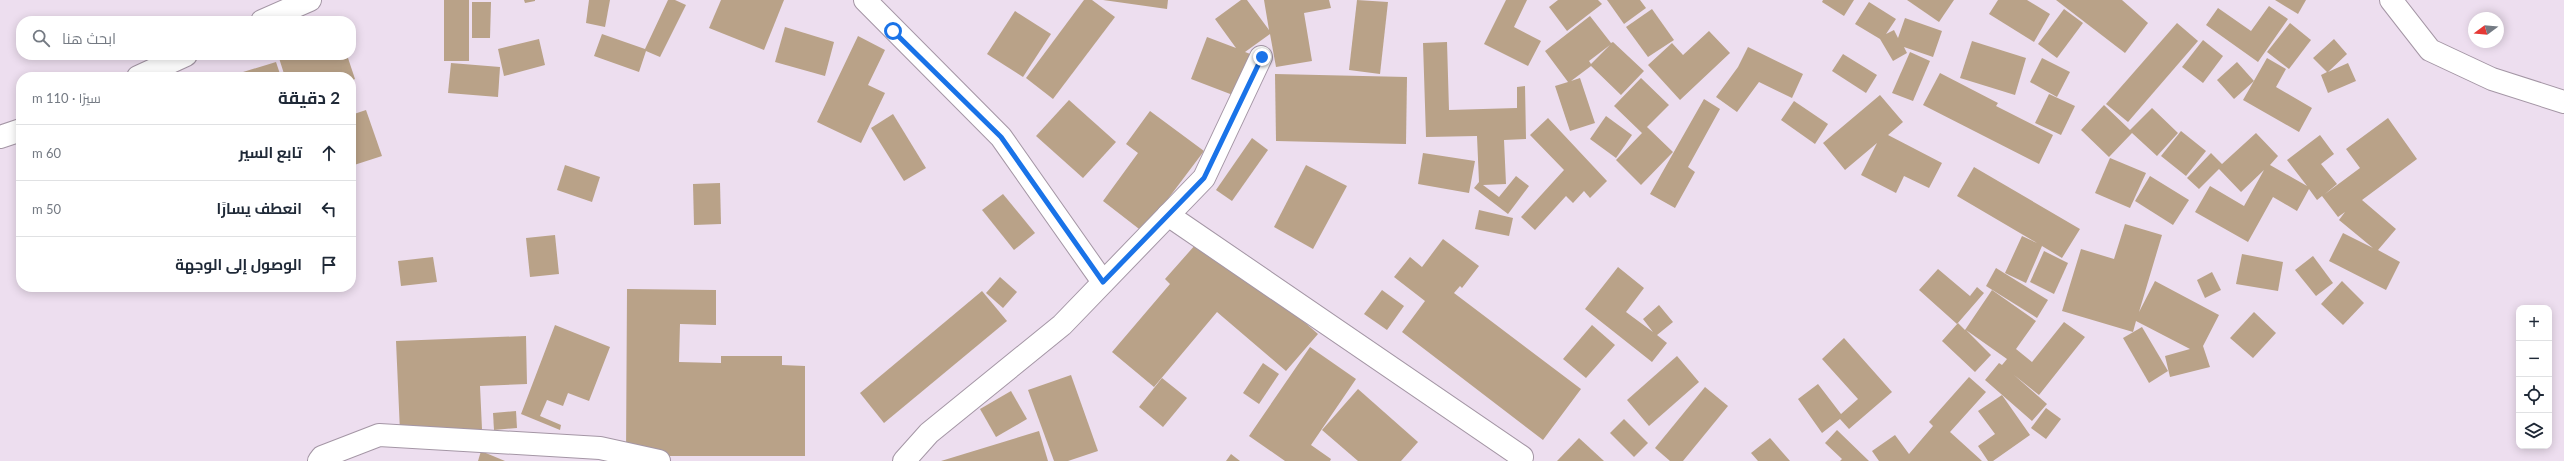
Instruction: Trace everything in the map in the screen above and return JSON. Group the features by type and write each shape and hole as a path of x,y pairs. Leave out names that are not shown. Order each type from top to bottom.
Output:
{"street":[{"path":"273,16 310,0"},
{"path":"865,0 1001,137 1103,282"},
{"path":"2391,0 2430,50 2492,79 2564,102"},
{"path":"904,461 929,433 1062,325 1204,178 1262,57"},
{"path":"149,72 175,60"},
{"path":"0,137 16,132"},
{"path":"1168,215 1522,457"},
{"path":"319,461 322,457 378,435 600,448 659,461"}],"building":[{"path":"444,0 469,0 469,61 444,61"},
{"path":"524,0 535,0 535,1 525,3"},
{"path":"589,0 610,0 605,27 586,23"},
{"path":"668,0 675,0 686,5 660,57 646,51 639,72 594,56 602,34 645,49"},
{"path":"721,0 784,0 764,50 709,28"},
{"path":"1084,0 1092,0 1115,17 1053,99 1026,78"},
{"path":"1103,0 1168,0 1167,9"},
{"path":"1241,0 1247,0 1269,30 1264,0 1329,0 1331,8 1304,13 1312,61 1276,67 1270,34 1245,52 1253,55 1238,97 1191,79 1207,37 1236,48 1215,19"},
{"path":"1357,0 1388,2 1380,74 1349,70"},
{"path":"1506,0 1527,0 1514,27 1541,41 1528,66 1484,44"},
{"path":"1558,0 1598,0 1602,4 1567,31 1549,7"},
{"path":"1607,0 1640,0 1646,8 1624,24"},
{"path":"1823,0 1854,0 1844,16 1822,2"},
{"path":"1907,0 1954,0 1939,22"},
{"path":"1998,0 2027,0 2050,14 2034,42 1989,14"},
{"path":"2056,0 2122,0 2148,23 2125,53"},
{"path":"2275,0 2306,0 2298,14"},
{"path":"472,2 491,2 490,38 472,38"},
{"path":"1869,2 1896,19 1886,34 1894,30 1898,38 1905,18 1942,31 1933,57 1904,47 1907,53 1893,61 1880,39 1855,24"},
{"path":"2269,6 2288,19 2258,62 2206,25 2218,8 2251,31"},
{"path":"1652,9 1674,40 1648,57 1626,27"},
{"path":"2064,9 2083,23 2057,58 2038,44"},
{"path":"1015,11 1051,34 1023,77 987,54"},
{"path":"1590,16 1611,43 1613,42 1644,71 1621,95 1591,66 1571,81 1580,78 1595,123 1570,131 1555,86 1568,82 1545,51","holes":["1610,45 1591,64 1589,61"]},
{"path":"2177,23 2198,41 2128,122 2106,104"},
{"path":"2290,23 2311,40 2289,69 2267,52"},
{"path":"785,27 834,42 825,76 775,62"},
{"path":"1709,31 1730,53 1680,100 1648,65 1672,43 1683,55"},
{"path":"858,36 885,50 868,85 885,93 861,143 817,122"},
{"path":"539,39 545,65 504,76 498,49"},
{"path":"2334,39 2347,54 2328,72 2348,63 2356,81 2328,93 2321,75 2327,72 2313,58"},
{"path":"2203,40 2223,56 2203,83 2182,67"},
{"path":"1972,41 2026,58 2015,95 1960,78"},
{"path":"1447,42 1449,110 1517,108 1517,87 1525,86 1526,139 1504,140 1506,184 1483,185 1499,197 1516,176 1529,186 1508,214 1474,188 1479,182 1477,136 1426,137 1423,43"},
{"path":"1748,47 1803,74 1792,98 1759,82 1737,112 1716,97 1738,67"},
{"path":"1910,52 1930,61 1913,101 1892,93"},
{"path":"1843,54 1877,75 1866,93 1832,71"},
{"path":"2042,58 2070,72 2057,97 2030,82"},
{"path":"2267,58 2286,69 2276,87 2312,108 2299,132 2243,100"},
{"path":"280,60 349,60 353,72 283,72"},
{"path":"276,62 279,72 243,72"},
{"path":"2237,62 2254,81 2234,99 2217,80"},
{"path":"451,63 500,67 498,97 448,93"},
{"path":"1940,73 1998,103 1996,106 2053,135 2039,164 1923,105"},
{"path":"1275,74 1407,77 1406,144 1276,141"},
{"path":"1641,78 1669,105 1647,127 1673,152 1641,185 1616,160 1642,133 1614,106"},
{"path":"2049,94 2075,106 2061,135 2035,123"},
{"path":"1880,95 1903,122 1888,135 1942,163 1929,188 1904,176 1896,193 1861,175 1877,143 1845,170 1823,143"},
{"path":"1704,99 1720,109 1688,167 1695,172 1675,208 1650,194"},
{"path":"1069,100 1116,142 1083,178 1036,136"},
{"path":"1794,101 1828,124 1815,144 1781,120"},
{"path":"2104,105 2130,130 2152,108 2178,133 2157,156 2132,133 2109,157 2081,130"},
{"path":"366,110 382,156 356,164 356,113"},
{"path":"1150,111 1204,151 1143,232 1103,201 1138,153 1126,144"},
{"path":"893,114 926,168 904,181 871,128"},
{"path":"1606,116 1632,135 1616,158 1590,139"},
{"path":"1548,118 1607,181 1590,198 1584,191 1573,203 1566,196 1535,230 1521,217 1564,170 1530,135"},
{"path":"2388,118 2417,159 2362,200 2396,229 2378,250 2400,262 2386,290 2329,261 2343,233 2373,248 2339,220 2345,212 2338,217 2322,196 2317,200 2309,189 2297,211 2273,197 2248,242 2195,212 2210,186 2244,206 2264,170 2241,192 2219,169 2199,189 2187,178 2211,153 2222,164 2256,133 2278,156 2270,165 2307,186 2287,160 2320,135 2334,154 2321,164 2337,184 2325,194 2360,168 2346,149"},
{"path":"2181,131 2206,151 2186,176 2161,156"},
{"path":"1252,138 1268,150 1232,201 1216,190"},
{"path":"1423,153 1475,161 1469,193 1418,184"},
{"path":"2110,158 2146,173 2130,208 2095,193"},
{"path":"565,165 600,177 592,202 557,190"},
{"path":"1306,165 1347,186 1313,249 1274,227"},
{"path":"1974,167 2080,229 2062,258 2042,246 2026,283 2005,273 2022,236 2037,243 1957,196"},
{"path":"2150,176 2189,200 2173,225 2135,201"},
{"path":"720,183 721,224 694,225 693,184"},
{"path":"1003,194 1035,233 1014,250 982,210"},
{"path":"1479,210 1513,218 1509,236 1475,229"},
{"path":"2125,224 2162,235 2139,312 2155,281 2219,315 2203,346 2210,367 2170,377 2165,356 2190,349 2136,321 2133,332 2062,311 2081,249 2114,259"},
{"path":"555,235 559,274 530,277 526,238"},
{"path":"1204,235 1318,334 1286,371 1217,312 1154,387 1112,352 1170,284 1165,279"},
{"path":"1443,239 1479,266 1462,288 1460,286 1454,293 1581,389 1543,440 1402,332 1425,301 1394,277 1410,257 1422,267"},
{"path":"2044,251 2068,263 2054,294 2030,282"},
{"path":"2242,254 2283,262 2278,291 2236,284"},
{"path":"2313,256 2333,283 2316,296 2295,270"},
{"path":"433,257 437,282 401,286 398,261"},
{"path":"1618,267 1644,288 1626,312 1653,332 1643,319 1659,305 1673,322 1657,335 1667,343 1652,362 1585,309"},
{"path":"1996,268 2048,300 2037,318 1986,286"},
{"path":"1938,269 1970,296 1977,287 1984,293 1957,324 1919,290"},
{"path":"2212,272 2221,290 2205,298 2197,280"},
{"path":"1000,277 1017,292 1003,308 986,293"},
{"path":"2342,281 2364,303 2343,325 2321,304"},
{"path":"627,289 716,290 716,325 680,324 679,362 721,363 721,356 782,356 782,365 805,366 805,456 626,456"},
{"path":"1382,290 1404,306 1387,330 1364,314"},
{"path":"1992,290 2036,321 2016,349 2032,362 2064,322 2085,337 2039,395 2014,375 2047,404 2032,421 1985,380 1999,363 2002,365 2007,359 1966,330 1991,355 1975,372 1942,341 1958,323 1965,330"},
{"path":"982,291 1007,321 884,423 860,393"},
{"path":"2254,312 2276,333 2253,358 2230,338"},
{"path":"555,325 610,347 589,401 568,393 563,406 547,400 540,416 561,425 560,430 521,414"},
{"path":"1592,325 1615,345 1586,378 1563,359"},
{"path":"2142,327 2168,371 2149,383 2123,338"},
{"path":"526,336 527,384 480,386 482,429 400,432 396,341"},
{"path":"1844,338 1892,392 1849,429 1840,419 1822,433 1798,399 1818,384 1841,414 1858,399 1822,359"},
{"path":"1310,347 1356,379 1311,445 1331,459 1330,461 1285,461 1249,436"},
{"path":"1677,356 1699,382 1649,426 1627,400"},
{"path":"1263,363 1279,374 1259,404 1243,393"},
{"path":"1071,375 1098,451 1068,461 1054,461 1028,390"},
{"path":"1969,377 1986,392 1950,432 1982,461 1879,461 1872,451 1895,435 1909,454 1933,426 1929,422"},
{"path":"1162,378 1187,398 1163,427 1139,407"},
{"path":"1705,387 1728,406 1683,461 1670,461 1655,448"},
{"path":"1358,389 1418,442 1401,461 1358,461 1322,430"},
{"path":"1011,391 1027,419 996,437 980,409"},
{"path":"2002,395 2030,435 1993,461 1988,461 1978,446 1995,434 1978,411"},
{"path":"2046,408 2061,419 2046,439 2031,428"},
{"path":"516,411 517,428 494,430 493,413"},
{"path":"1624,419 1648,443 1634,457 1610,433"},
{"path":"1837,430 1869,461 1840,461 1842,459 1825,443"},
{"path":"1039,431 1048,461 941,461"},
{"path":"1579,438 1604,461 1557,461"},
{"path":"1770,438 1790,461 1758,461 1751,453"},
{"path":"481,451 505,461 478,461"},
{"path":"1231,454 1240,461 1226,461"}],"route":[{"path":"893,31 1001,137 1103,282 1204,178 1262,57"}]}
